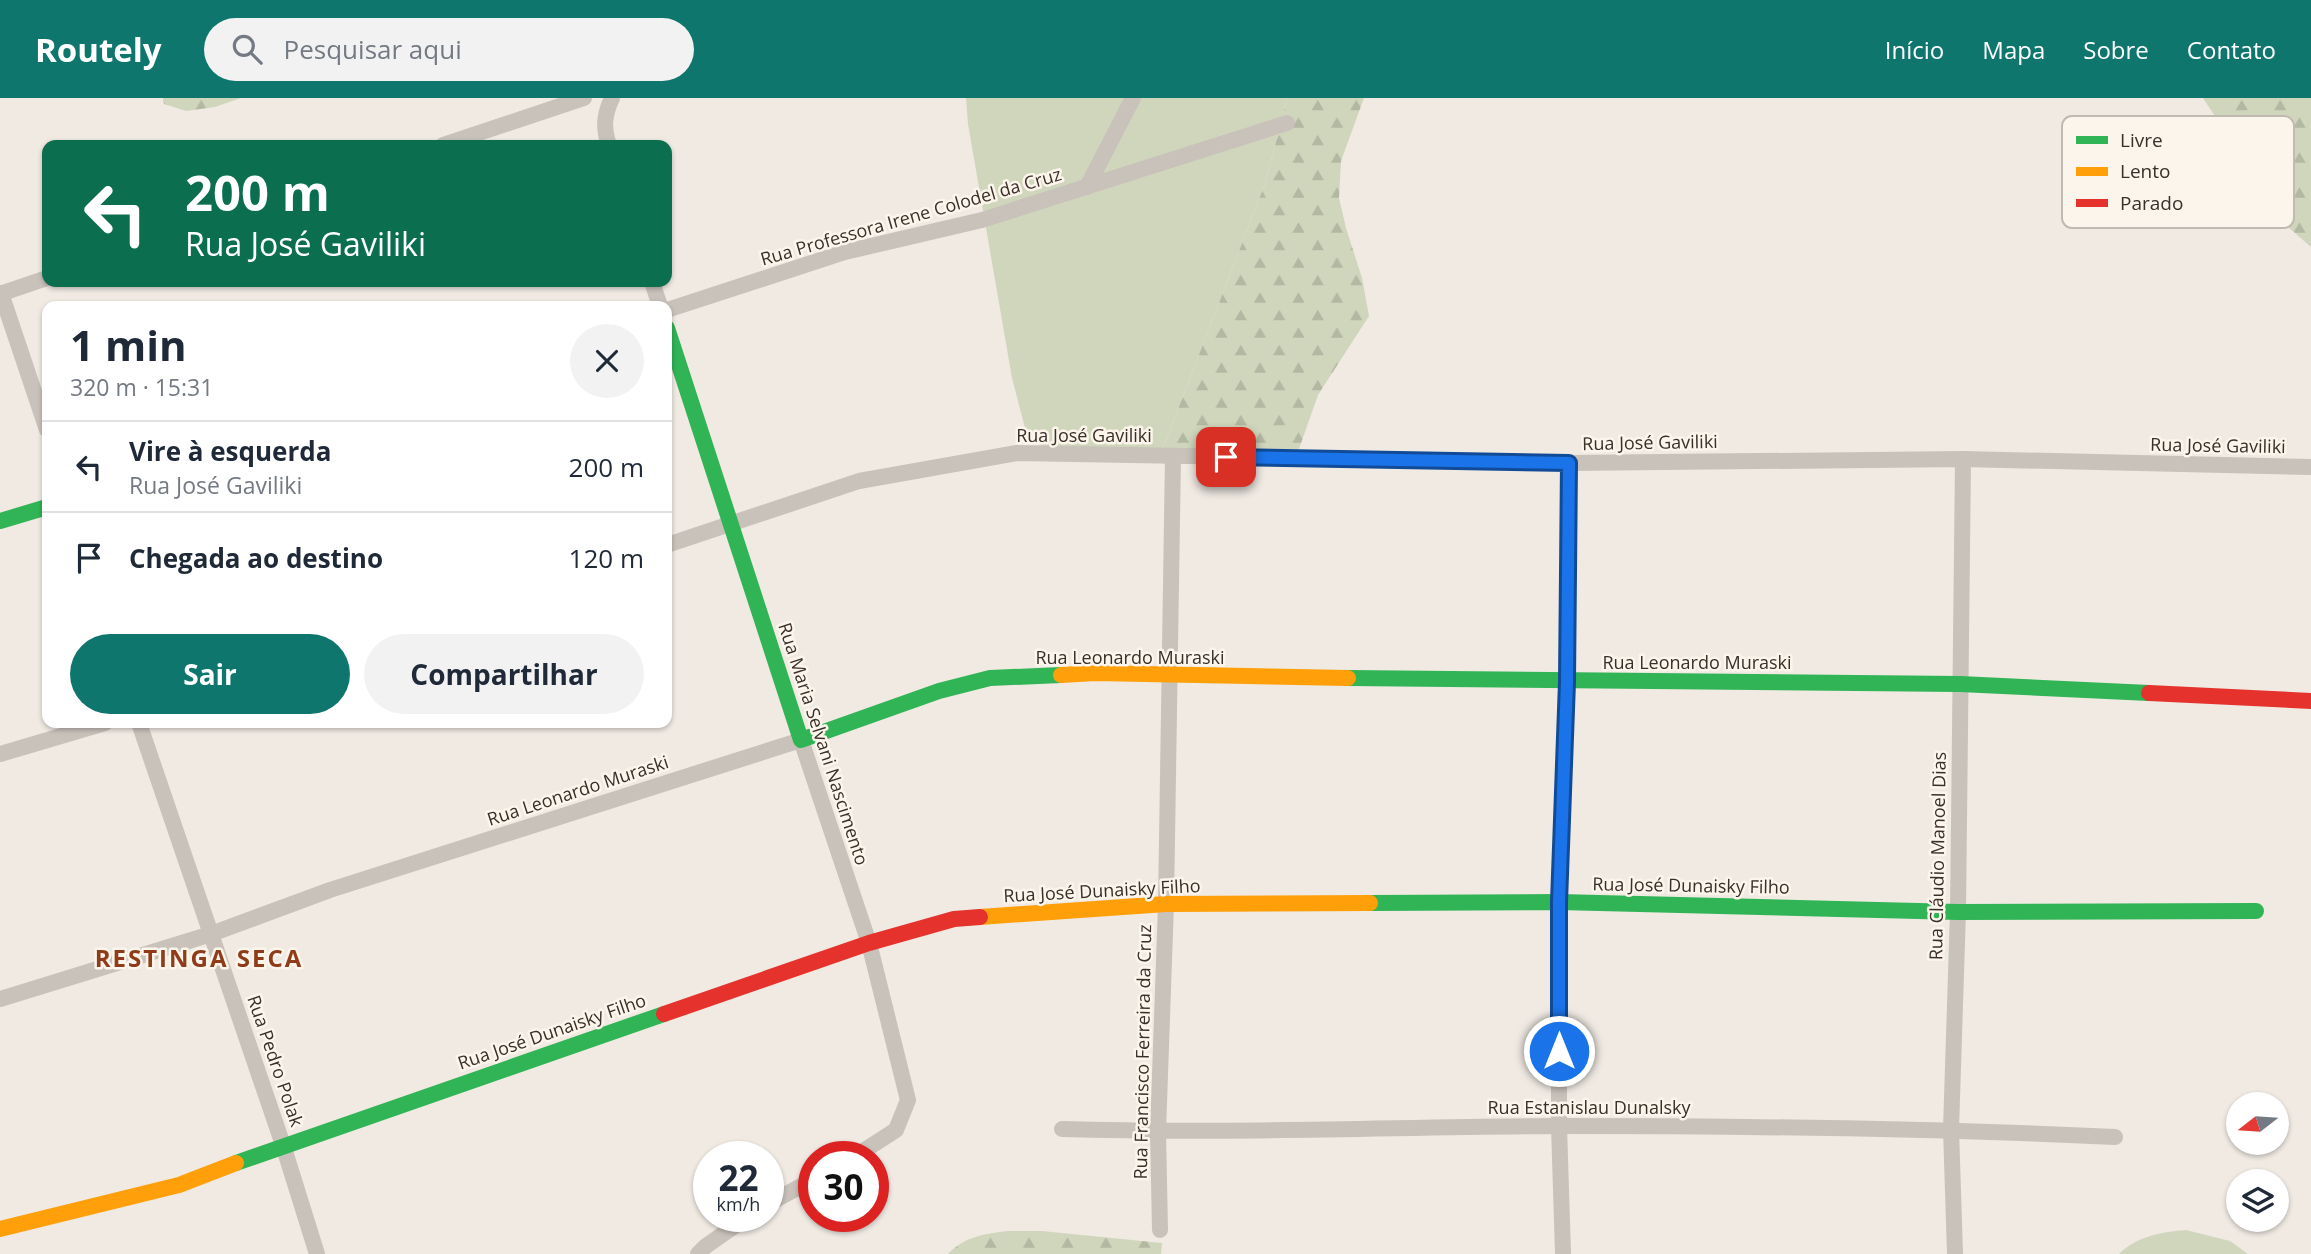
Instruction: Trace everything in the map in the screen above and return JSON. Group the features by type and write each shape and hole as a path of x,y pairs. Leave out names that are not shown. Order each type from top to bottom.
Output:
{"street":[{"path":"458,140 584,98"},
{"path":"607,140 603,129 612,98"},
{"path":"1087,187 1133,98"},
{"name":"Rua Professora Irene Colodel da Cruz","path":"672,308 845,252 982,220 1286,123"},
{"path":"42,280 0,293 42,415"},
{"name":"Rua Maria Selvani Nascimento","path":"672,344 869,943 908,1101 896,1130 879,1141"},
{"name":"Rua José Gaviliki","path":"672,543 859,481 1017,453 1569,463 1963,459 2311,467"},
{"name":"Rua Francisco Ferreira da Cruz","path":"1160,1230 1158,1132 1166,904 1173,456"},
{"name":"Rua Cláudio Manoel Dias","path":"1955,1254 1951,1129 1958,912 1963,459"},
{"path":"1563,1254 1559,1126 1559,902 1567,682 1569,463"},
{"path":"0,521 42,508"},
{"name":"Rua Leonardo Muraski","path":"0,999 211,934 330,890 801,740 939,691 990,678 1095,674 1567,682 1960,684 2311,701"},
{"path":"0,754 88,728"},
{"name":"Rua Pedro Polak","path":"141,728 283,1145 317,1254"},
{"name":"Rua José Dunaisky Filho","path":"0,1229 179,1185 283,1145 869,943 954,919 1166,904 1559,902 1958,912 2256,911"},
{"name":"Rua Estanislau Dunalsky","path":"1062,1129 1158,1132 1559,1126 1951,1129 2115,1137"},
{"path":"698,1254 726,1232"}],"green space":[{"path":"163,98 241,98 215,107 186,111 164,104"},
{"path":"966,98 1287,98 1266,181 1161,453 1045,450 1025,428 1012,378 968,124"},
{"path":"1287,98 1364,98 1341,161 1339,198 1362,278 1369,316 1318,395 1299,449 1161,453 1266,181"},
{"path":"2203,98 2311,98 2311,247 2289,228 2294,228 2294,116 2215,116"},
{"path":"2186,1230 2230,1241 2248,1254 2119,1254 2142,1239"},
{"path":"1008,1231 1042,1231 1162,1243 1161,1254 948,1254 968,1240"}],"traffic: fast":[{"path":"672,343 801,740 939,691 990,678 1061,675"},
{"path":"0,521 42,508"},
{"path":"1348,678 1960,684 2149,693"},
{"path":"1370,903 1559,902 1958,912 2256,911"},
{"path":"236,1163 664,1014"}],"traffic: slow":[{"path":"1061,675 1095,673 1348,678"},
{"path":"980,917 1166,904 1370,903"},
{"path":"0,1229 179,1185 236,1163"}],"traffic: jam":[{"path":"2149,693 2311,701"},
{"path":"664,1014 869,943 954,919 980,917"}],"district":[{"name":"RESTINGA SECA","path":"199,959"}],"route":[{"path":"1226,457 1569,463 1567,682 1559,902 1559,1051"}]}
